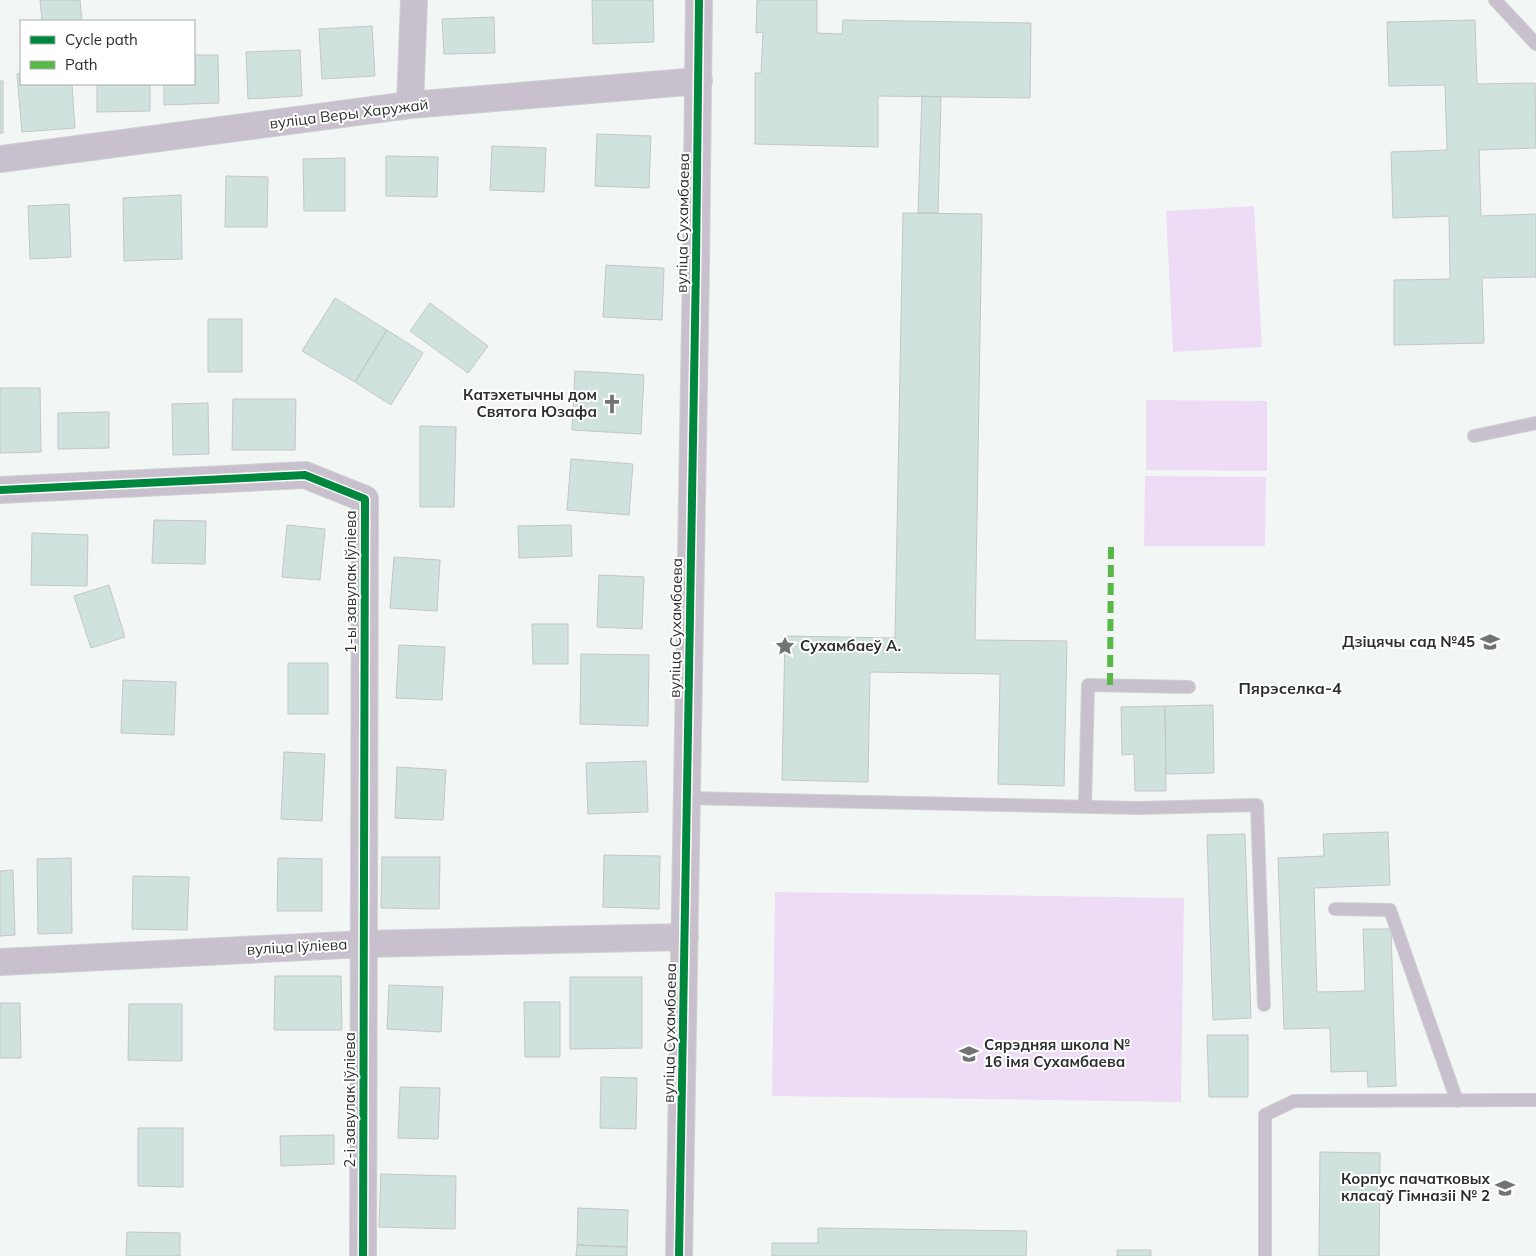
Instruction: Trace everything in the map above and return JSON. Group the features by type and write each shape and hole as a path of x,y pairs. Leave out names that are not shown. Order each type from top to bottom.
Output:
{"street":[{"path":"410,105 414,0"},
{"name":"вуліца Сухамбаева","path":"678,1256 685,936 699,0"},
{"name":"вуліца Веры Харужай","path":"0,159 410,105 699,81"},
{"name":"1-ы завулак Іўліева","path":"0,490 305,475 365,498 365,944"},
{"name":"вуліца Іўліева","path":"0,962 365,944 685,936"},
{"name":"2-і завулак Іўліева","path":"363,1256 365,944"}],"lane":[{"path":"1496,0 1536,44"},
{"path":"1474,436 1536,423"},
{"path":"1085,806 1088,685 1189,687"},
{"path":"687,798 1139,808 1257,805 1264,1005"},
{"path":"1335,910 1390,910 1457,1101"},
{"path":"1265,1256 1265,1115 1294,1101 1536,1100"}],"shaded area":[{"path":"1254,206 1262,347 1173,352 1166,211"},
{"path":"1146,400 1267,401 1267,471 1146,470"},
{"path":"1145,476 1266,477 1265,546 1144,546"},
{"path":"775,892 1184,898 1181,1102 772,1096"}],"building":[{"path":"40,0 80,0 82,20 42,20"},
{"path":"592,0 653,0 654,42 593,44"},
{"path":"757,0 817,0 817,33 842,34 843,20 1031,23 1030,98 878,96 878,147 755,144 755,73 761,73 763,32 756,33"},
{"path":"494,17 495,53 444,54 442,19"},
{"path":"1475,20 1477,84 1535,83 1536,148 1479,150 1481,216 1536,214 1536,277 1482,278 1484,343 1394,345 1394,280 1450,279 1449,216 1393,218 1391,152 1447,150 1445,85 1389,86 1387,22"},
{"path":"372,26 375,76 322,79 319,29"},
{"path":"300,50 302,96 248,99 246,52"},
{"path":"195,55 218,55 219,103 164,105 164,85 195,85"},
{"path":"20,73 20,85 72,85 75,128 22,132 17,74"},
{"path":"0,81 3,81 3,133 0,133"},
{"path":"97,85 150,85 150,111 97,112"},
{"path":"922,96 941,97 938,213 918,213"},
{"path":"597,134 651,136 649,188 595,186"},
{"path":"492,146 546,148 544,192 490,190"},
{"path":"386,156 438,157 437,197 386,196"},
{"path":"345,158 345,211 304,211 303,159"},
{"path":"226,176 268,177 267,227 225,227"},
{"path":"181,195 182,259 124,261 123,198"},
{"path":"69,204 71,257 30,259 28,206"},
{"path":"903,213 982,214 975,640 1067,641 1064,786 998,784 1000,674 870,672 868,782 782,780 785,636 895,638"},
{"path":"606,265 664,268 662,320 603,317"},
{"path":"335,298 387,330 355,382 302,351"},
{"path":"430,303 488,346 468,373 410,331"},
{"path":"208,319 242,319 242,372 208,372"},
{"path":"387,330 423,353 391,405 355,382"},
{"path":"575,371 644,375 641,434 572,430"},
{"path":"0,388 40,388 41,452 0,453"},
{"path":"233,399 296,399 295,450 232,450"},
{"path":"208,403 209,454 173,455 172,404"},
{"path":"109,412 109,448 58,449 58,413"},
{"path":"420,426 456,427 454,507 420,507"},
{"path":"571,459 633,464 629,515 567,510"},
{"path":"154,520 206,521 205,564 152,563"},
{"path":"287,525 325,529 320,580 282,577"},
{"path":"571,525 572,556 519,558 518,526"},
{"path":"32,533 88,535 87,586 31,585"},
{"path":"394,557 440,560 437,611 390,608"},
{"path":"599,575 644,577 642,629 597,627"},
{"path":"109,585 125,637 91,648 74,596"},
{"path":"532,624 568,624 568,664 533,664"},
{"path":"399,645 445,647 442,700 396,698"},
{"path":"581,654 649,655 648,726 580,724"},
{"path":"288,663 328,663 328,714 288,714"},
{"path":"123,680 176,682 174,735 121,733"},
{"path":"1213,705 1214,773 1166,774 1165,706"},
{"path":"1165,706 1166,791 1135,791 1134,754 1122,755 1121,707"},
{"path":"284,752 325,754 322,821 281,819"},
{"path":"646,761 648,812 588,814 586,763"},
{"path":"397,767 446,770 443,820 395,818"},
{"path":"1388,832 1390,885 1314,888 1317,992 1365,991 1363,929 1391,929 1396,1086 1368,1087 1367,1071 1331,1072 1330,1028 1284,1029 1278,858 1324,856 1323,834"},
{"path":"1245,834 1251,1018 1213,1020 1207,835"},
{"path":"604,855 660,856 659,909 603,907"},
{"path":"382,857 440,857 439,909 381,908"},
{"path":"71,858 72,933 38,934 37,859"},
{"path":"278,858 322,859 322,911 277,911"},
{"path":"13,870 15,935 0,936 0,871"},
{"path":"133,876 189,877 187,930 132,929"},
{"path":"275,976 341,976 342,1030 274,1030"},
{"path":"570,977 642,977 642,1048 570,1049"},
{"path":"389,985 443,987 441,1032 387,1029"},
{"path":"524,1002 560,1002 560,1057 525,1057"},
{"path":"0,1003 20,1003 21,1058 0,1058"},
{"path":"129,1004 182,1004 182,1061 128,1060"},
{"path":"1207,1035 1248,1035 1248,1097 1209,1097"},
{"path":"601,1077 637,1078 636,1129 600,1128"},
{"path":"400,1087 440,1088 438,1139 398,1138"},
{"path":"138,1128 183,1128 183,1187 138,1186"},
{"path":"334,1135 334,1164 281,1166 280,1136"},
{"path":"1320,1152 1380,1153 1379,1256 1319,1256"},
{"path":"381,1174 456,1176 455,1229 379,1227"},
{"path":"578,1208 628,1210 627,1247 577,1245"},
{"path":"818,1228 1027,1231 1026,1256 772,1256 772,1243 818,1243"},
{"path":"127,1232 180,1233 180,1256 126,1256"},
{"path":"577,1245 627,1247 627,1256 576,1256"},
{"path":"1117,1250 1151,1250 1151,1256 1117,1256"}],"marked path":[{"path":"1110,685 1111,544"}],"cycle path":[{"path":"679,1256 699,0"},
{"path":"0,490 305,475 365,499 363,1256"}],"place":[{"name":"Катэхетычны дом Святога Юзафа","path":"612,404"},
{"name":"Дзіцячы сад №45","path":"1490,642"},
{"name":"Сухамбаеў А.","path":"785,646"},
{"name":"Сярэдняя школа № 16 імя Сухамбаева","path":"969,1054"},
{"name":"Корпус пачатковых класаў Гімназіі № 2","path":"1505,1188"}],"district":[{"name":"Пярэселка-4","path":"1290,688"}]}
